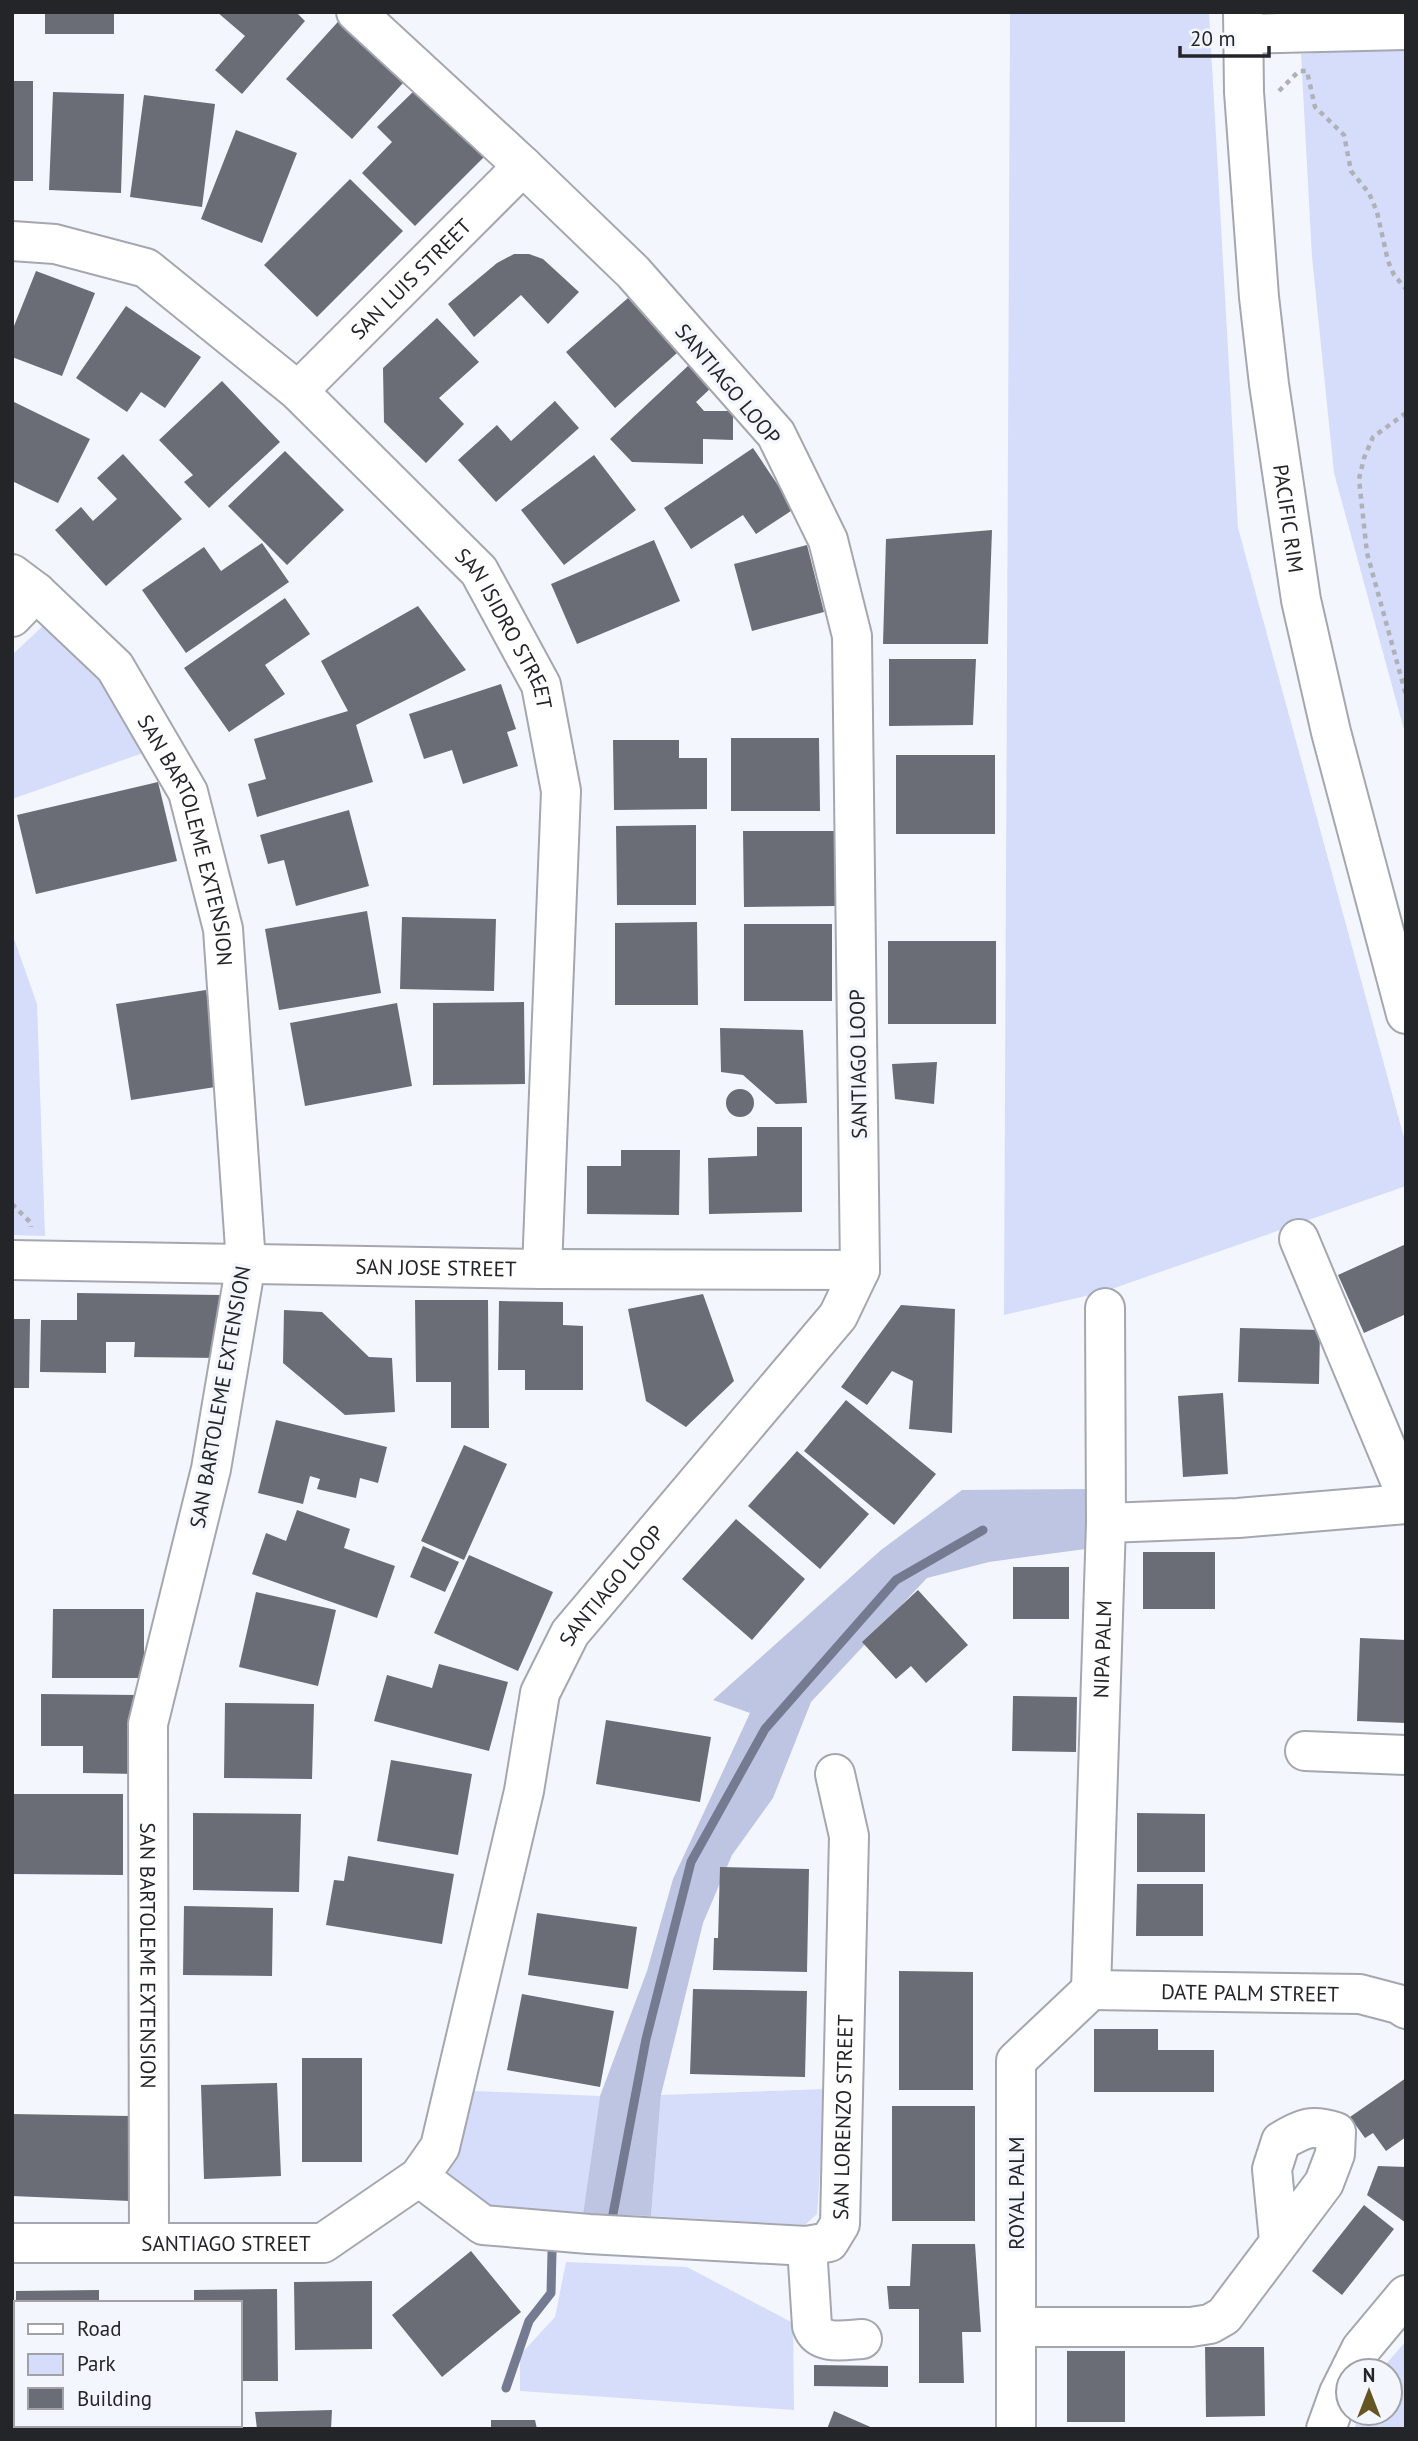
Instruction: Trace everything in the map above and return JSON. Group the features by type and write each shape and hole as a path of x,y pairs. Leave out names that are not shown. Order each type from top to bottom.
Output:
{"street":[{"name":"SANTIAGO LOOP","path":"356,12 633,272 776,433 828,540 852,636 860,1270 838,1317 570,1633 540,1693 524,1791 440,2147 419,2177"},
{"path":"1243,23 1406,30"},
{"name":"PACIFIC RIM","path":"1243,23 1244,92 1259,297 1301,600 1334,745 1406,1014"},
{"name":"SAN LUIS STREET","path":"298,391 523,166"},
{"name":"SAN ISIDRO STREET","path":"12,241 55,244 146,268 298,391 479,571 541,685 561,791 542,1269"},
{"name":"SAN BARTOLEME EXTENSION","path":"20,595 115,667 188,792 223,929 246,1263 211,1469 148,1724 149,2243"},
{"path":"1299,1239 1406,1496"},
{"name":"SAN JOSE STREET","path":"12,1260 542,1269 860,1270"},
{"name":"NIPA PALM","path":"1091,1990 1106,1523 1105,1308"},
{"path":"1106,1523 1238,1518 1406,1504"},
{"path":"1305,1751 1406,1755"},
{"name":"SAN LORENZO STREET","path":"807,2246 829,2242 840,2224 849,1836 835,1774"},
{"name":"DATE PALM STREET","path":"1091,1990 1360,1994 1398,2004 1406,2009"},
{"name":"ROYAL PALM","path":"1016,2429 1016,2060 1091,1990"},
{"path":"419,2177 483,2225 589,2234 807,2246 815,2334 821,2338 862,2339"},
{"name":"SANTIAGO STREET","path":"12,2243 323,2244 419,2177"},
{"path":"1016,2327 1191,2327 1210,2324 1224,2316 1279,2241"},
{"path":"1357,2357 1406,2295"},
{"path":"1326,2429 1334,2407"}],"path":[{"path":"1244,92 1263,96 1277,93 1299,71 1307,71 1315,107 1334,122 1344,135 1351,171 1369,193 1377,212 1388,261 1401,286 1406,289"},
{"path":"1406,413 1373,438 1359,479 1367,553 1406,695"}],"green space":[{"path":"1010,12 1209,12 1238,528 1406,1145 1406,1186 1103,1292 1004,1315"},
{"path":"1406,48 1406,737 1334,473 1312,257 1301,54"},
{"path":"45,624 110,692 143,753 12,799 12,655"},
{"path":"12,933 37,1004 45,1236 12,1235"},
{"path":"826,2089 817,2214 805,2225 651,2216 661,2095"},
{"path":"474,2091 600,2096 583,2214 488,2205 442,2178"},
{"path":"566,2262 687,2267 793,2323 794,2410 520,2391 520,2355 555,2317"},
{"path":"1406,2341 1406,2429 1355,2429 1404,2427 1404,2357 1392,2357"}],"shaded area":[{"path":"1093,1489 1093,1548 989,1562 927,1578 811,1702 773,1798 732,1855 703,1923 661,2095 651,2216 583,2214 600,2096 647,1971 673,1879 750,1713 713,1700 881,1550 962,1490"}],"building":[{"path":"45,12 114,12 114,34 45,34"},
{"path":"217,12 296,12 305,21 242,94 215,70 245,36"},
{"path":"346,13 413,72 352,139 286,79"},
{"path":"12,81 33,81 33,181 12,181"},
{"path":"417,88 485,156 415,226 362,173 392,142 377,127"},
{"path":"53,92 124,94 121,193 49,190"},
{"path":"144,95 215,104 202,207 130,197"},
{"path":"236,130 297,153 262,243 201,219"},
{"path":"350,179 403,231 317,317 264,265"},
{"path":"514,254 529,254 543,259 579,292 548,324 521,295 474,337 448,304 497,263"},
{"path":"36,271 95,293 62,376 12,357 12,331"},
{"path":"628,298 677,353 615,408 566,352"},
{"path":"126,306 201,357 165,408 141,392 127,412 76,378"},
{"path":"437,318 479,362 439,398 464,424 426,463 384,422 383,368"},
{"path":"689,365 711,388 696,402 704,411 733,411 733,440 703,439 703,464 632,462 610,439"},
{"path":"222,381 280,442 209,508 184,482 193,475 159,440"},
{"path":"12,401 90,439 58,503 12,481"},
{"path":"555,401 579,428 496,502 458,460 497,425 511,441"},
{"path":"753,448 794,509 756,534 743,515 691,549 664,508"},
{"path":"285,451 344,510 287,565 228,506"},
{"path":"123,454 182,519 106,586 55,530 81,507 93,521 117,499 97,478"},
{"path":"594,455 636,510 564,565 521,510"},
{"path":"992,530 988,644 883,644 886,539"},
{"path":"654,540 680,601 577,644 551,584"},
{"path":"262,543 289,582 186,653 142,590 204,547 221,571"},
{"path":"807,545 824,612 752,631 734,564"},
{"path":"285,598 310,634 265,665 285,694 229,732 184,668"},
{"path":"418,606 466,670 356,725 373,782 257,817 248,784 266,779 254,739 348,711 321,661"},
{"path":"889,659 976,659 973,725 889,726"},
{"path":"501,684 516,729 507,732 518,766 463,784 452,750 424,759 409,714"},
{"path":"731,738 819,738 820,811 731,811"},
{"path":"613,740 679,740 679,758 707,758 707,809 614,810"},
{"path":"896,755 995,755 995,834 896,834"},
{"path":"158,782 177,861 36,894 17,815"},
{"path":"349,810 369,886 296,906 284,860 268,864 260,835"},
{"path":"696,825 696,905 617,905 616,826"},
{"path":"743,831 836,831 836,906 744,907"},
{"path":"367,911 381,993 279,1010 265,929"},
{"path":"402,917 496,919 494,991 400,989"},
{"path":"697,922 698,1005 615,1005 615,923"},
{"path":"744,924 832,924 832,1001 744,1001"},
{"path":"888,941 996,941 996,1024 888,1024"},
{"path":"206,990 222,1086 131,1100 116,1004"},
{"path":"524,1002 525,1084 433,1085 433,1003"},
{"path":"397,1003 412,1086 305,1106 290,1023"},
{"path":"720,1028 803,1030 807,1103 776,1104 743,1075 721,1072"},
{"path":"937,1062 934,1104 895,1099 892,1064"},
{"path":"740,1089 750,1093 754,1103 750,1113 740,1117 730,1113 726,1103 730,1093"},
{"path":"757,1127 802,1127 802,1212 709,1214 708,1158 757,1156"},
{"path":"621,1150 680,1150 679,1215 587,1214 587,1166 621,1166"},
{"path":"1406,1244 1406,1314 1364,1333 1338,1275"},
{"path":"77,1293 220,1295 219,1358 134,1357 135,1342 106,1342 106,1373 40,1372 41,1320 77,1320"},
{"path":"703,1294 734,1381 686,1427 646,1401 628,1309"},
{"path":"415,1300 488,1300 489,1428 451,1428 451,1382 416,1382"},
{"path":"499,1301 563,1302 563,1325 583,1326 583,1390 525,1390 525,1370 498,1370"},
{"path":"901,1305 955,1309 952,1433 909,1429 913,1381 892,1371 867,1405 841,1387"},
{"path":"284,1310 322,1312 369,1357 392,1358 395,1412 345,1415 283,1363"},
{"path":"12,1319 30,1319 29,1388 12,1388"},
{"path":"1240,1328 1320,1330 1319,1384 1238,1382"},
{"path":"1223,1393 1228,1474 1183,1477 1178,1396"},
{"path":"846,1400 936,1474 894,1525 804,1451"},
{"path":"276,1420 387,1447 378,1483 360,1478 356,1498 317,1489 320,1479 310,1476 303,1504 258,1493"},
{"path":"464,1445 507,1464 464,1560 421,1541"},
{"path":"797,1451 869,1514 820,1569 748,1506"},
{"path":"297,1510 350,1529 344,1548 395,1566 377,1618 252,1574 266,1533 286,1541"},
{"path":"736,1519 805,1579 752,1640 682,1579"},
{"path":"423,1546 459,1562 445,1592 410,1577"},
{"path":"1143,1552 1215,1552 1215,1609 1143,1609"},
{"path":"469,1555 553,1592 518,1671 434,1633"},
{"path":"1013,1567 1069,1567 1069,1619 1013,1619"},
{"path":"918,1590 968,1645 926,1683 911,1666 896,1679 862,1642"},
{"path":"256,1592 336,1610 318,1686 239,1667"},
{"path":"53,1609 144,1609 144,1678 52,1678"},
{"path":"1360,1638 1406,1640 1406,1723 1357,1721"},
{"path":"439,1664 508,1682 489,1751 374,1721 387,1675 432,1688"},
{"path":"41,1694 138,1695 137,1774 83,1773 83,1746 41,1746"},
{"path":"1013,1696 1077,1697 1076,1752 1012,1751"},
{"path":"225,1703 314,1704 312,1779 224,1778"},
{"path":"606,1720 711,1737 700,1802 596,1784"},
{"path":"391,1760 472,1774 458,1855 377,1841"},
{"path":"12,1794 123,1794 123,1875 12,1874"},
{"path":"193,1813 301,1814 299,1892 193,1890"},
{"path":"1137,1813 1205,1814 1205,1872 1137,1872"},
{"path":"348,1856 454,1874 442,1944 326,1925 334,1880 344,1881"},
{"path":"720,1867 809,1869 807,1972 713,1970 714,1938 718,1938"},
{"path":"1137,1884 1203,1884 1203,1936 1136,1936"},
{"path":"184,1906 273,1908 272,1976 183,1975"},
{"path":"537,1913 637,1927 628,1989 528,1975"},
{"path":"899,1971 973,1972 973,2090 899,2090"},
{"path":"693,1989 807,1991 805,2077 690,2074"},
{"path":"522,1994 614,2011 600,2087 507,2070"},
{"path":"1094,2029 1158,2029 1158,2050 1214,2050 1214,2092 1094,2092"},
{"path":"302,2058 362,2058 362,2162 302,2162"},
{"path":"1406,2078 1406,2137 1386,2151 1373,2133 1365,2138 1350,2117"},
{"path":"277,2083 281,2176 204,2179 201,2085"},
{"path":"892,2106 975,2106 975,2221 892,2221"},
{"path":"12,2114 128,2116 130,2201 12,2196"},
{"path":"1378,2166 1406,2167 1406,2223 1367,2195"},
{"path":"1364,2205 1394,2229 1342,2295 1312,2271"},
{"path":"912,2244 975,2244 981,2332 962,2332 964,2383 919,2383 919,2309 889,2309 887,2286 910,2286"},
{"path":"471,2251 521,2312 442,2377 392,2315"},
{"path":"372,2281 372,2349 295,2350 294,2282"},
{"path":"277,2289 278,2381 242,2381 242,2301 194,2301 194,2290"},
{"path":"99,2290 99,2301 16,2301 16,2291"},
{"path":"1205,2347 1264,2347 1265,2416 1206,2417"},
{"path":"1067,2351 1125,2351 1125,2422 1067,2422"},
{"path":"814,2365 888,2366 888,2387 814,2386"},
{"path":"332,2410 331,2429 257,2429 255,2412"},
{"path":"834,2411 875,2429 827,2429"},
{"path":"12,2415 14,2427 100,2427 100,2429 12,2429"},
{"path":"491,2420 535,2420 537,2429 491,2429"},
{"path":"182,2427 211,2427 211,2429"}],"waterway":[{"path":"613,2214 646,2039 691,1862 765,1729 896,1580 983,1530"},
{"path":"506,2388 529,2321 551,2293 552,2252"}]}
